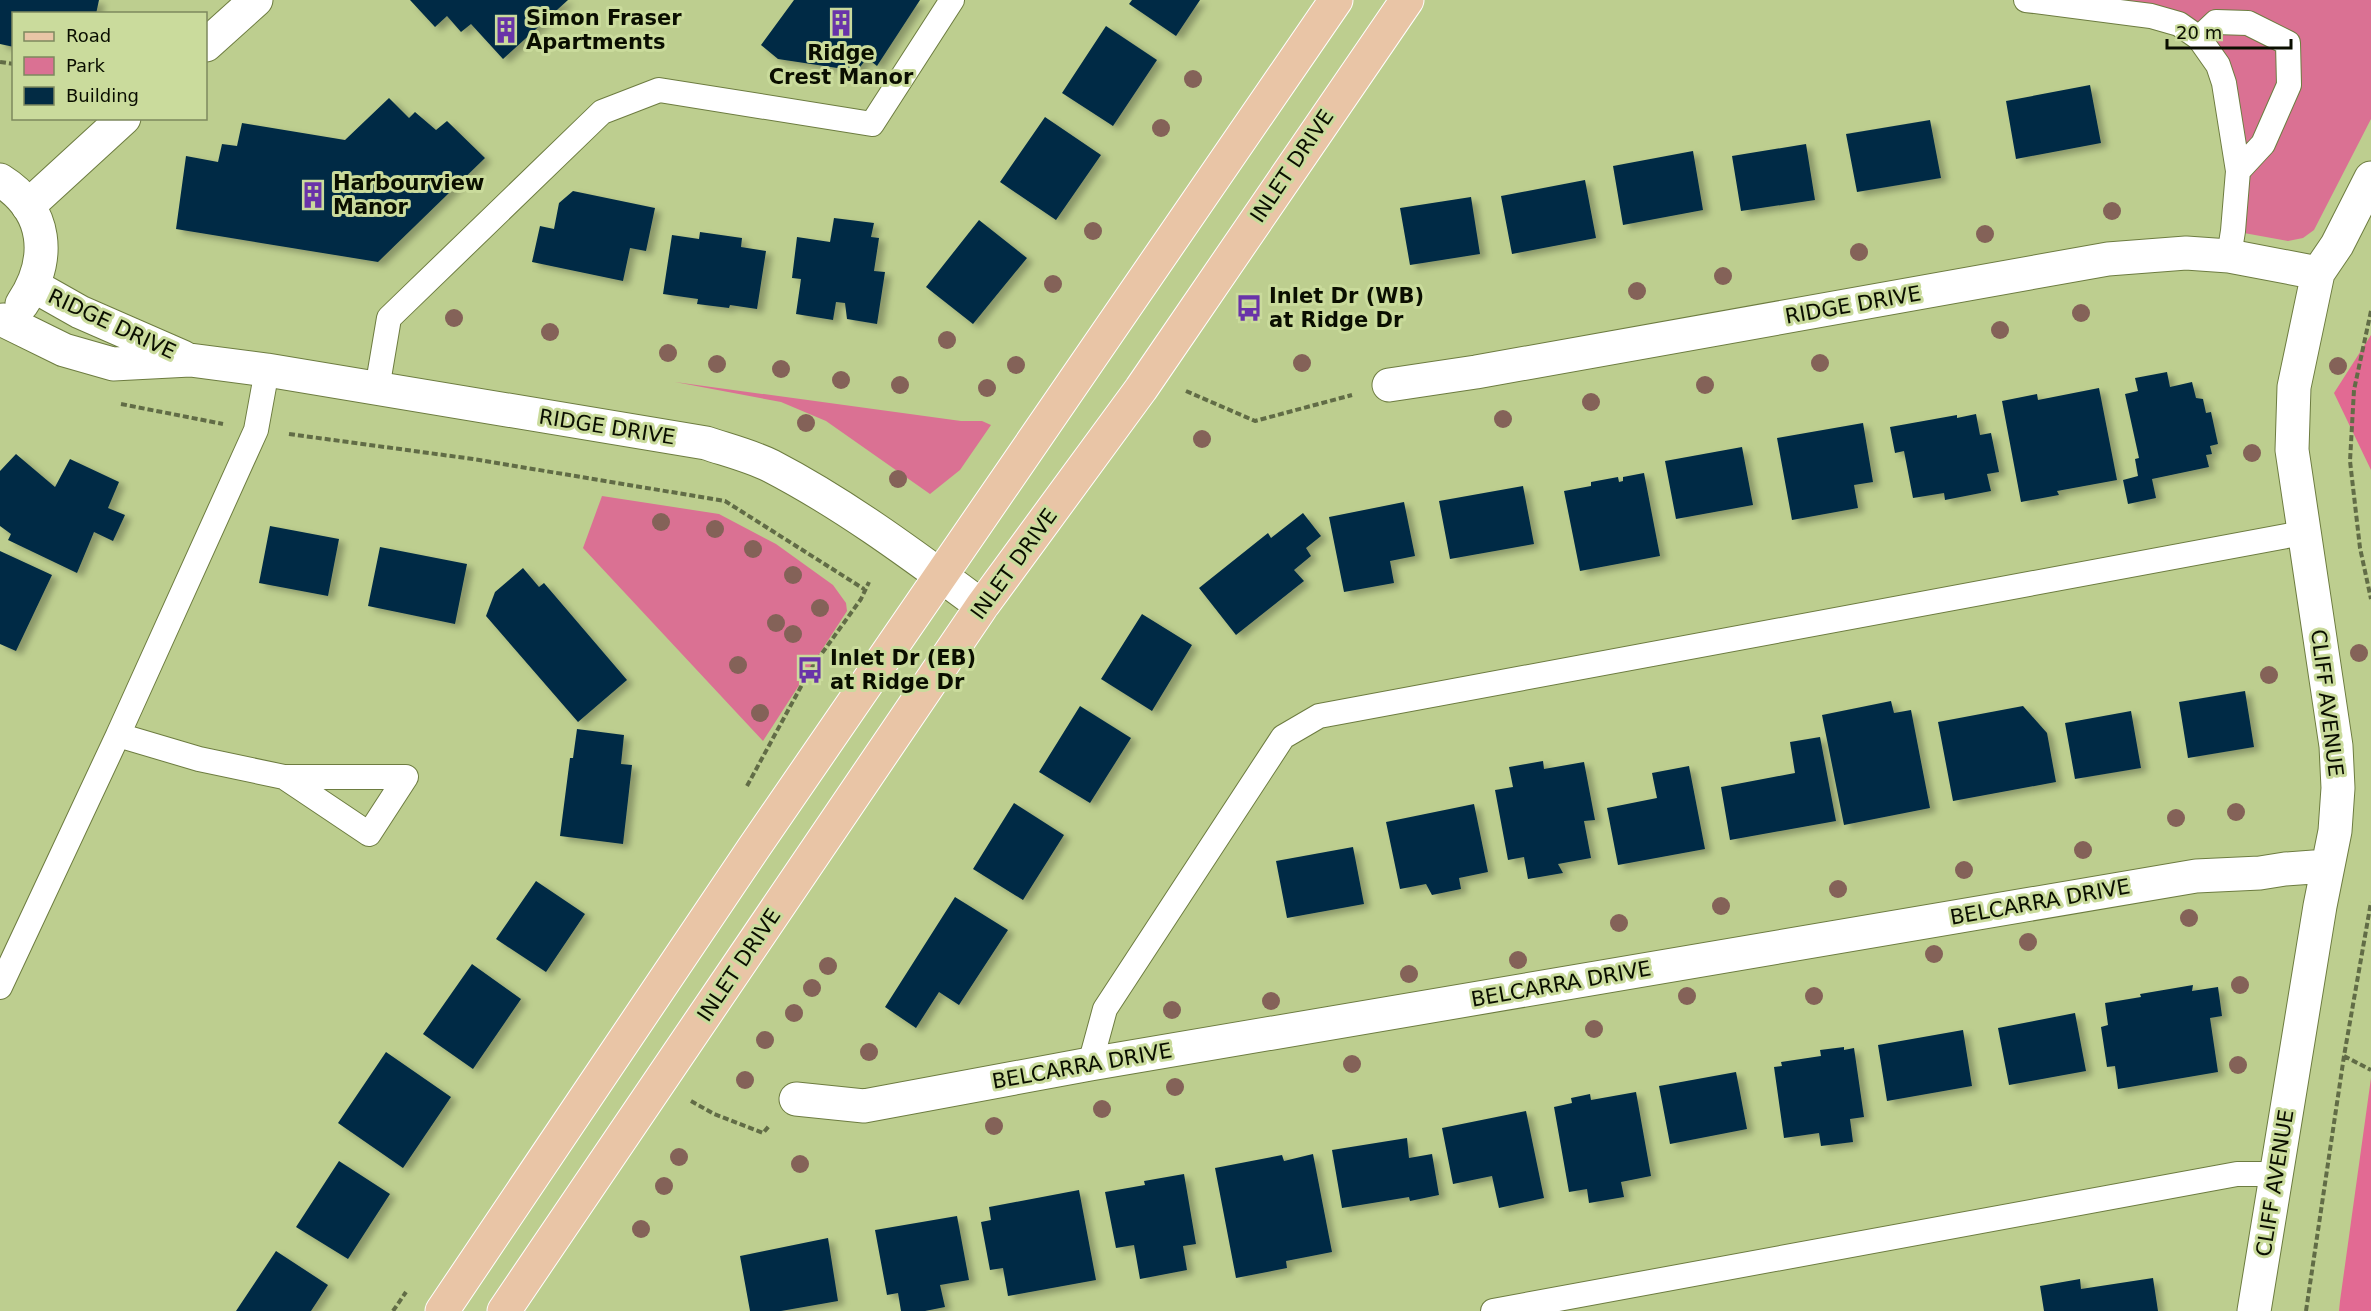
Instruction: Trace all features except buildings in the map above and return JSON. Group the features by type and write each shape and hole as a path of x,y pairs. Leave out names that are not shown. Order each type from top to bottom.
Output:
{"main road":[{"path":"442,1311 1335,0"},
{"name":"INLET DRIVE","path":"504,1311 982,606 1141,389 1407,0"}],"street":[{"path":"207,44 256,0"},
{"path":"28,206 122,120"},
{"name":"CLIFF AVENUE","path":"2254,1311 2327,866 2335,831 2338,799 2336,746 2292,450 2294,387 2318,273 2337,245 2371,178"},
{"path":"0,180 13,188 28,206 38,225 41,246 40,266 34,286 21,306 2,321"},
{"name":"RIDGE DRIVE","path":"1389,384 1476,372 2108,259 2186,253 2229,256 2318,273"},
{"name":"RIDGE DRIVE","path":"34,286 80,312 190,360"},
{"name":"RIDGE DRIVE","path":"2,321 64,350 113,364 190,360 267,370 706,443 769,465 896,543 982,606"},
{"name":"BELCARRA DRIVE","path":"796,1099 864,1106 1090,1064 2196,876 2260,873 2285,868 2327,866"}],"lane":[{"path":"377,389 389,318 602,112 659,90 872,124 952,0"},
{"path":"2026,0 2151,16 2179,24 2199,38 2218,65 2224,83 2238,171 2229,256"},
{"path":"2199,38 2216,22 2248,23 2288,43 2289,85 2264,144 2238,171"},
{"path":"0,987 118,735 256,430 267,370"},
{"path":"1090,1064 1105,1009 1283,736 1319,716 2303,533"},
{"path":"118,735 199,759 284,777"},
{"path":"1493,1311 2237,1174 2277,1174"}],"path":[{"path":"2371,311 2354,390 2350,461 2361,548 2371,599"},
{"path":"1185,390 1255,421 1389,384"},
{"path":"120,404 256,430 473,459 725,501 864,589"},
{"path":"2306,1311 2344,1056 2371,902"},
{"path":"2344,1056 2371,1070"},
{"path":"685,1098 714,1114 763,1133 796,1099"}],"green space":[{"path":"2026,0 2371,0 2371,119 2314,230 2303,238 2288,241 2233,231 2238,171 2199,38"},
{"path":"675,382 961,421 982,421 991,425 960,470 930,494 826,421 781,402"},
{"path":"602,496 719,514 776,544 833,585 846,603 847,611 763,741 583,548"}],"shaded area":[{"path":"2371,335 2371,470 2334,393"},
{"path":"2371,1078 2371,1311 2339,1311 2340,1301"}],"place":[{"name":"Ridge Crest Manor","path":"841,23"},
{"name":"Simon Fraser Apartments","path":"506,30"},
{"name":"Harbourview Manor","path":"313,195"},
{"name":"Inlet Dr (WB) at Ridge Dr","path":"1249,308"},
{"name":"Inlet Dr (EB) at Ridge Dr","path":"810,670"}]}
